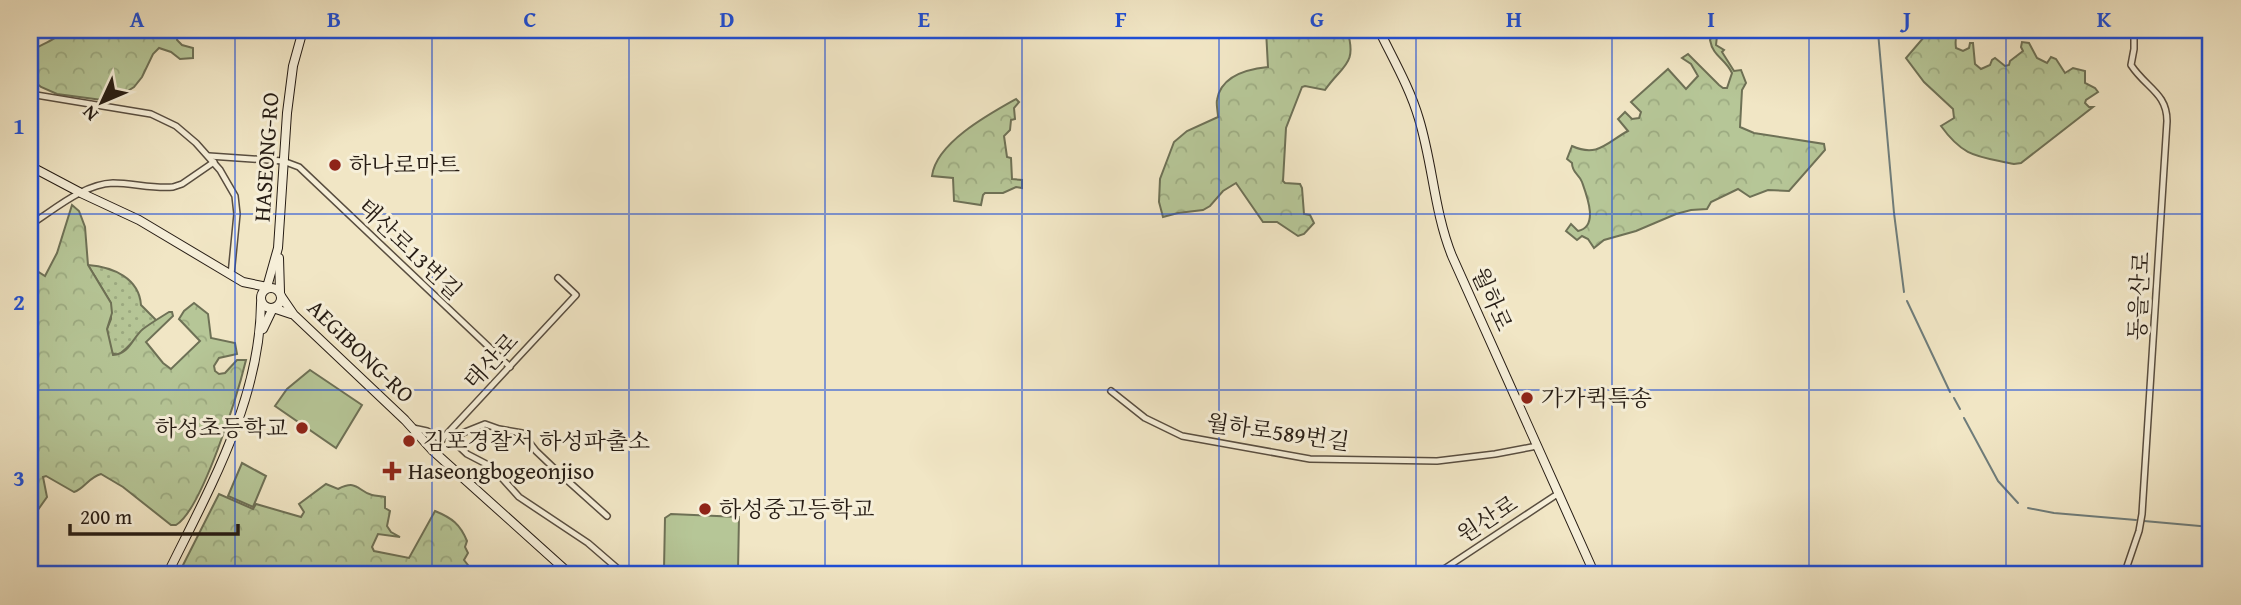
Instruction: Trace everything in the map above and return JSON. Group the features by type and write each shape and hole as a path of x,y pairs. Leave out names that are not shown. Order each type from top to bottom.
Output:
{"street":[{"name":"HASEONG-RO","path":"267,287 278,248 293,66 303,30"},
{"name":"월하로","path":"1379,30 1412,98 1420,121 1445,239 1595,575"},
{"name":"동을산로","path":"2123,575 2139,531 2142,514 2167,121 2163,100 2137,75 2131,65 2134,30"},
{"path":"30,94 151,114 176,126 209,156 230,187 236,204 230,275"},
{"path":"209,156 284,161"},
{"name":"태산로13번길","path":"284,161 299,167 510,367"},
{"path":"30,225 80,193 110,183 173,187 182,184 214,162"},
{"path":"30,166 139,220 243,282 274,288 280,294"},
{"path":"260,335 273,308 280,302 278,248"},
{"name":"태산로","path":"432,450 576,295 558,278"},
{"path":"243,282 266,307 294,315"},
{"path":"167,575 232,437 248,388 260,335 261,292 267,287"},
{"name":"AEGIBONG-RO","path":"280,294 294,315 432,450 570,575"},
{"name":"월하로589번길","path":"1111,391 1145,418 1182,436 1293,457 1373,462 1437,461 1537,446"},
{"name":"태산로","path":"446,438 485,424 522,432 553,467 607,516"},
{"path":"412,428 446,438 467,454 492,467 519,498 588,543 625,575"},
{"name":"원산로","path":"1435,575 1559,493"}],"green space":[{"path":"63,30 222,30 178,34 177,40 182,45 193,48 193,58 180,59 159,48 134,87 115,99 102,100 57,94 41,87 30,78 30,52"},
{"path":"1266,30 1347,30 1350,42 1351,51 1346,64 1325,90 1302,87 1286,128 1283,181 1300,184 1304,214 1310,215 1314,223 1304,234 1298,236 1277,222 1263,222 1236,183 1203,210 1163,217 1159,202 1160,179 1174,142 1187,131 1218,117 1217,102 1220,91 1230,79 1252,69 1268,67"},
{"path":"1930,30 1961,30 1956,38 1956,48 1963,51 1973,43 1975,64 1981,69 1990,65 1995,58 2005,66 2009,65 2010,61 2023,51 2022,42 2029,43 2037,58 2047,63 2051,57 2056,59 2065,73 2073,68 2085,71 2085,83 2098,92 2085,103 2093,107 2021,163 2014,164 1973,154 1957,144 1941,126 1954,118 1953,109 1924,82 1906,58"},
{"path":"1713,34 1717,36 1716,45 1724,50 1722,52 1734,71 1741,70 1746,83 1742,90 1740,127 1754,133 1824,144 1825,150 1789,191 1768,190 1750,197 1738,189 1711,202 1707,209 1676,214 1636,231 1604,240 1594,248 1588,239 1582,236 1577,240 1566,231 1571,224 1578,231 1584,228 1588,224 1590,210 1582,182 1567,159 1572,146 1596,149 1628,131 1618,119 1625,112 1632,119 1639,118 1641,112 1631,102 1668,69 1686,89 1698,76 1691,64 1682,58 1688,54 1719,85 1727,88 1732,73 1714,50 1710,40"},
{"path":"1016,99 1019,102 1014,108 1015,119 1011,120 1010,130 1004,136 1007,157 1011,158 1012,179 1022,180 1022,188 1016,187 1003,193 985,193 981,205 954,201 953,178 932,176 943,152 965,131"},
{"path":"72,205 79,211 85,227 88,265 111,303 112,313 107,329 113,355 123,352 143,329 172,312 173,316 146,342 171,369 200,341 179,319 194,303 208,314 211,338 235,343 237,354 219,358 214,366 215,371 219,374 225,373 237,360 246,360 227,423 207,475 197,498 176,525 171,525 123,487 101,474 74,492 46,476 43,477 47,497 30,521 30,290 37,271 45,276 57,253"},
{"path":"88,265 115,271 130,281 141,305 157,321 118,355 111,353 107,329 111,319 111,303"},
{"path":"310,370 362,405 336,448 275,406 287,389"},
{"path":"242,463 266,476 253,507 228,496"},
{"path":"326,484 338,489 354,485 367,493 385,497 385,508 390,511 387,526 400,537 378,534 372,547 374,551 409,558 435,511 451,519 467,541 465,547 468,553 464,560 471,569 469,575 178,575 219,494 253,509 256,504 301,517 304,512 299,504"},
{"path":"671,514 739,517 738,571 664,569 665,518"}],"waterway":[{"path":"1878,32 1904,292"},
{"path":"1907,301 1950,392"},
{"path":"1954,398 1960,409"},
{"path":"1964,418 1998,481 2018,503"},
{"path":"2028,508 2136,520"},
{"path":"2144,521 2211,527"}],"place":[{"name":"하나로마트","path":"335,165"},
{"name":"가가퀵특송","path":"1527,398"},
{"name":"하성초등학교","path":"302,428"},
{"name":"김포경찰서 하성파출소","path":"409,441"},
{"name":"Haseongbogeonjiso","path":"392,471"},
{"name":"하성중고등학교","path":"705,509"}]}
